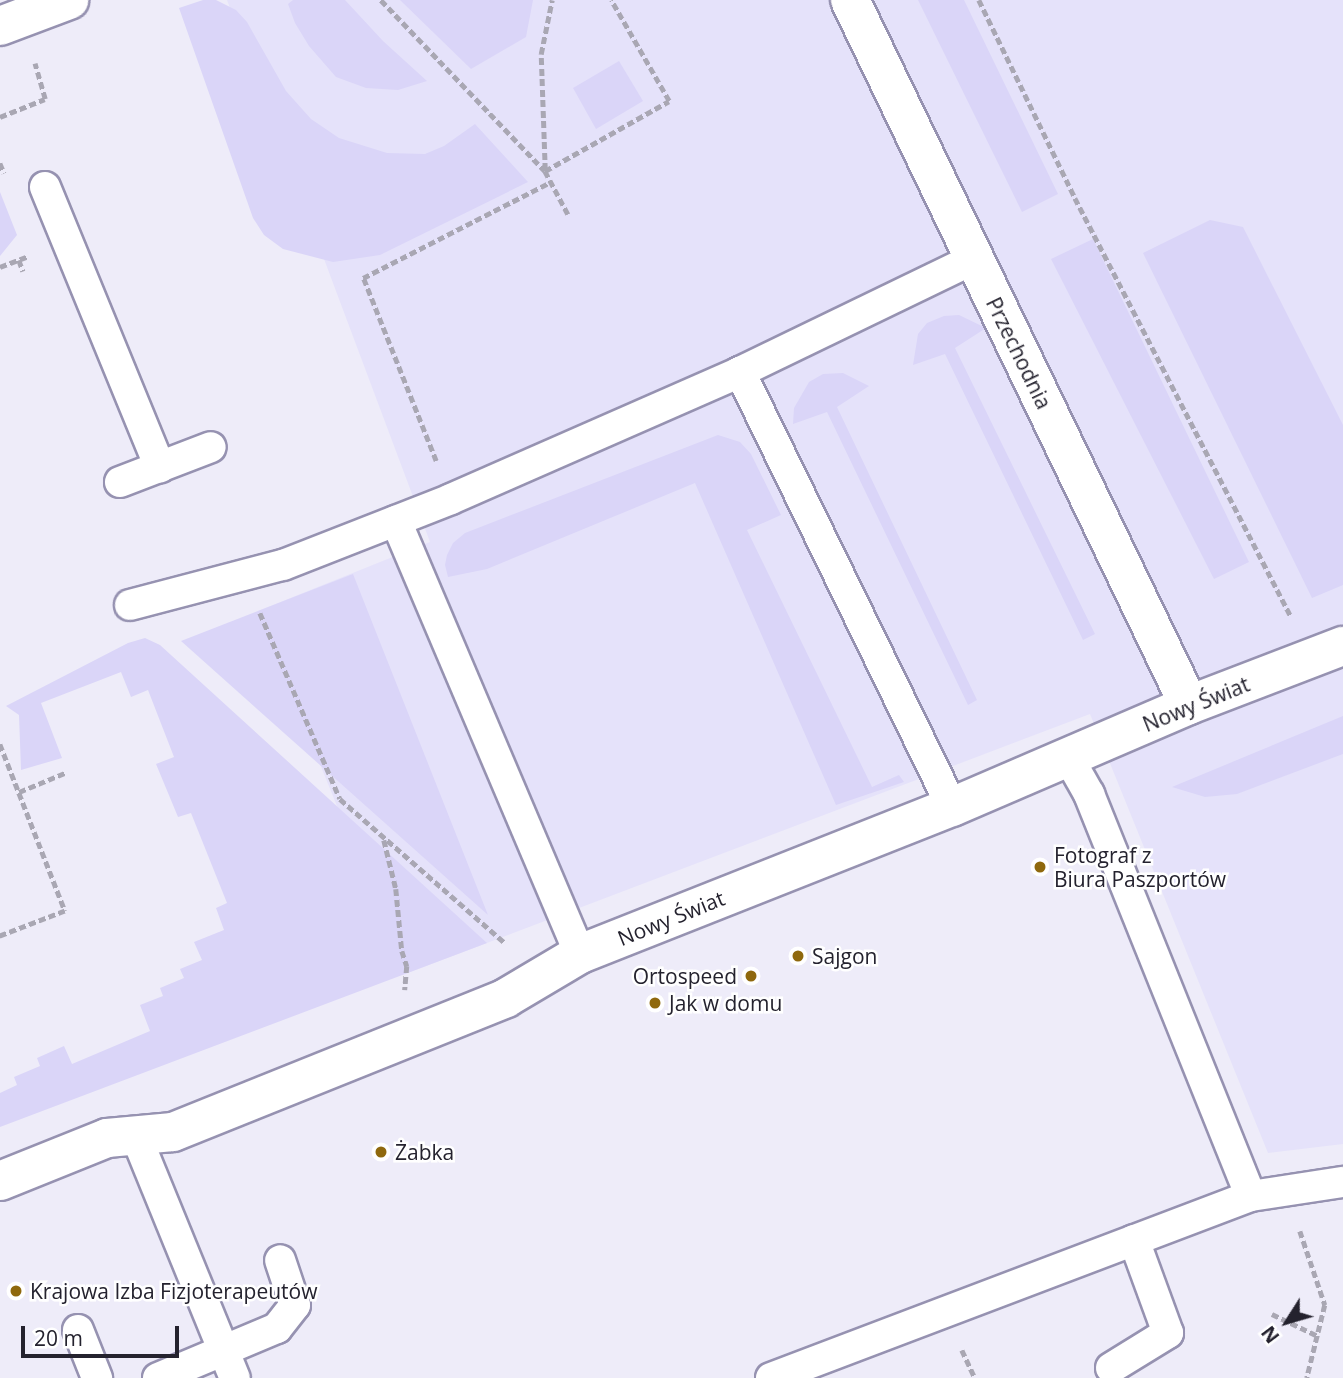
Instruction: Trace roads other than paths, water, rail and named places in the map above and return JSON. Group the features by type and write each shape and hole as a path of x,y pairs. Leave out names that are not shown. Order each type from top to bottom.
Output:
{"street":[{"name":"Przechodnia","path":"850,0 1189,705"},
{"path":"0,26 58,4"},
{"name":"Nowy Świat","path":"0,1181 107,1138 173,1132 506,998 580,954 952,807 1189,705 1343,646"}],"lane":[{"path":"46,187 160,467"},
{"path":"130,605 244,577 451,499 740,372 974,260"},
{"path":"740,372 952,807"},
{"path":"120,482 211,447"},
{"path":"396,521 580,954"},
{"path":"1069,757 1089,794 1251,1196"},
{"path":"136,1136 229,1365"},
{"path":"776,1377 1251,1196 1343,1182"},
{"path":"1111,1368 1168,1333 1134,1240"},
{"path":"158,1378 229,1365 277,1328 295,1305 280,1260"},
{"path":"78,1330 97,1378"}],"place":[{"name":"Fotograf z Biura Paszportów","path":"1040,867"},
{"name":"Sajgon","path":"798,956"},
{"name":"Ortospeed","path":"751,976"},
{"name":"Jak w domu","path":"655,1003"},
{"name":"Żabka","path":"381,1152"},
{"name":"Krajowa Izba Fizjoterapeutów","path":"16,1291"}]}
